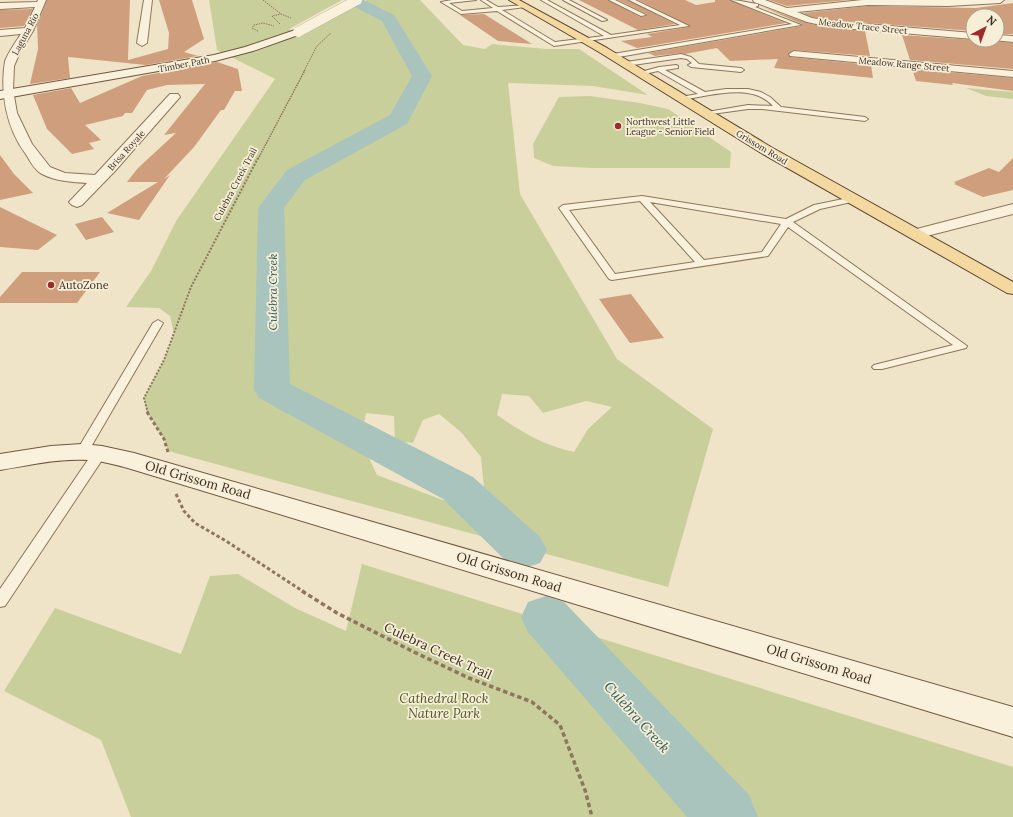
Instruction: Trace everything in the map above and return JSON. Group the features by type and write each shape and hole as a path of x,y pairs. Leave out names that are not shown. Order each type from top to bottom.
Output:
{"main road":[{"name":"Grissom Road","path":"513,0 640,72 766,150 1013,289"}],"street":[{"path":"142,43 148,0"},
{"name":"Timber Path","path":"4,94 207,59 249,49 298,32 358,0"},
{"name":"Meadow Trace Street","path":"757,0 810,20 830,24 965,35"},
{"path":"786,11 862,2 962,3 1000,0"},
{"path":"0,6 41,2"},
{"name":"Laguna Rio","path":"41,2 9,65 4,94 18,131 28,149 46,170 60,176 98,180"},
{"path":"886,29 891,63"},
{"path":"0,34 27,31"},
{"name":"Meadow Range Street","path":"794,54 1013,74"},
{"name":"Brisa Royale","path":"77,202 174,97"},
{"path":"915,234 1013,209"},
{"name":"Old Grissom Road","path":"0,462 38,455 90,453 175,473 1013,722"}],"lane":[{"path":"443,1 474,0"},
{"path":"483,0 554,44 686,26 631,0"},
{"path":"543,0 610,36"},
{"path":"565,0 604,20"},
{"path":"611,0 643,15"},
{"path":"613,56 798,25 732,0"},
{"path":"443,1 461,13 525,6"},
{"path":"749,6 768,4"},
{"path":"626,64 681,56 689,58 694,65 741,70"},
{"path":"640,72 676,67"},
{"path":"660,69 705,95"},
{"path":"682,98 734,91 750,92 770,99 779,109"},
{"path":"707,114 748,107 865,119"},
{"path":"853,199 817,207 787,222 765,254 612,277 563,208 642,198 787,222 962,346 878,367"},
{"path":"642,198 702,264"},
{"path":"0,601 90,453 158,323"}],"path":[{"path":"263,0 281,14 292,18"},
{"path":"260,32 254,29 253,26 263,23 278,26 281,25 272,16 281,14"},
{"name":"Culebra Creek Trail","path":"169,457 164,439 146,410 144,398 164,360 191,287 317,46 324,39 330,36 332,32 329,29"},
{"name":"Culebra Creek Trail","path":"174,488 178,501 189,520 206,532 226,541 337,613 469,678 532,702 560,725 585,790 592,817"}],"green space":[{"path":"209,0 342,0 289,29 303,35 367,0 420,0 463,45 485,49 492,44 546,49 579,49 648,95 593,86 508,83 520,194 617,359 713,429 668,587 168,451 164,439 146,410 144,398 164,360 174,334 170,316 159,308 126,307 151,271 176,221 275,79 217,50","holes":["502,394 529,396 543,413 586,401 612,407 588,429 574,452 553,446 534,438 497,415","366,413 394,416 395,441 413,443 423,420 439,414 461,432 481,457 484,488 448,502 377,475 361,441"]},
{"path":"966,88 1013,92 1013,99 986,96"},
{"name":"Northwest Little League - Senior Field","path":"590,96 640,103 668,109 731,152 730,168 592,168 553,166 534,158 533,144 559,97"},
{"name":"Cathedral Rock Nature Park","path":"362,564 1013,767 1013,817 131,817 101,740 4,691 55,608 181,654 210,576 238,574 295,608 346,631"}],"building":[{"path":"47,0 130,0 128,60 168,49 169,33 159,0 192,0 204,39 184,52 198,56 146,65 68,57 70,78 30,84 38,49 37,25"},
{"path":"579,0 608,0 640,17 647,16 647,14 618,0 628,0 675,24 638,30"},
{"path":"638,0 685,0 696,5 715,2 715,0 730,0 786,23 637,48 621,41 652,37 647,34 690,26"},
{"path":"769,0 848,0 787,6"},
{"path":"1013,3 1013,34 1005,34 1005,8 976,8"},
{"path":"760,6 807,23 830,28 865,31 870,56 794,50 788,55 790,57 871,65 873,78 774,68 778,59 730,61 717,48 685,54 681,53 655,56 648,53 802,26 802,24"},
{"path":"868,6 976,8 965,8 965,30 830,20 812,17 803,13"},
{"path":"33,9 24,26 0,28 0,10"},
{"path":"484,14 532,44 498,41 460,15"},
{"path":"902,35 965,39 965,48 1005,48 1005,42 1013,43 1013,69 910,60"},
{"path":"217,62 238,69 242,91 235,91 224,110 221,110 194,147 164,179 170,175 139,220 107,213 158,182 127,182 138,168 176,133 164,135 205,84 167,85 147,90 132,113 125,113 123,116 85,125 101,140 89,143 94,149 72,154 47,129 33,95 71,88 80,103 142,76"},
{"path":"912,69 1013,78 1013,91 952,83 953,85 916,81"},
{"path":"0,155 14,174 33,193 0,200"},
{"path":"1013,158 1013,190 983,197 954,184 956,183 954,182 989,168 999,172"},
{"path":"0,207 57,235 38,250 0,247"},
{"path":"102,217 114,232 86,240 75,224"},
{"name":"AutoZone","path":"22,272 100,272 77,303 0,303 0,297"},
{"path":"631,294 664,338 630,343 599,299"}],"waterway":[{"name":"Culebra Creek","path":"352,0 388,18 422,76 399,119 296,175 271,208 272,390 458,488 524,550"},
{"name":"Culebra Creek","path":"546,617 727,817"}],"place":[{"name":"Northwest Little League - Senior Field","path":"618,126"},
{"name":"AutoZone","path":"51,285"}]}
